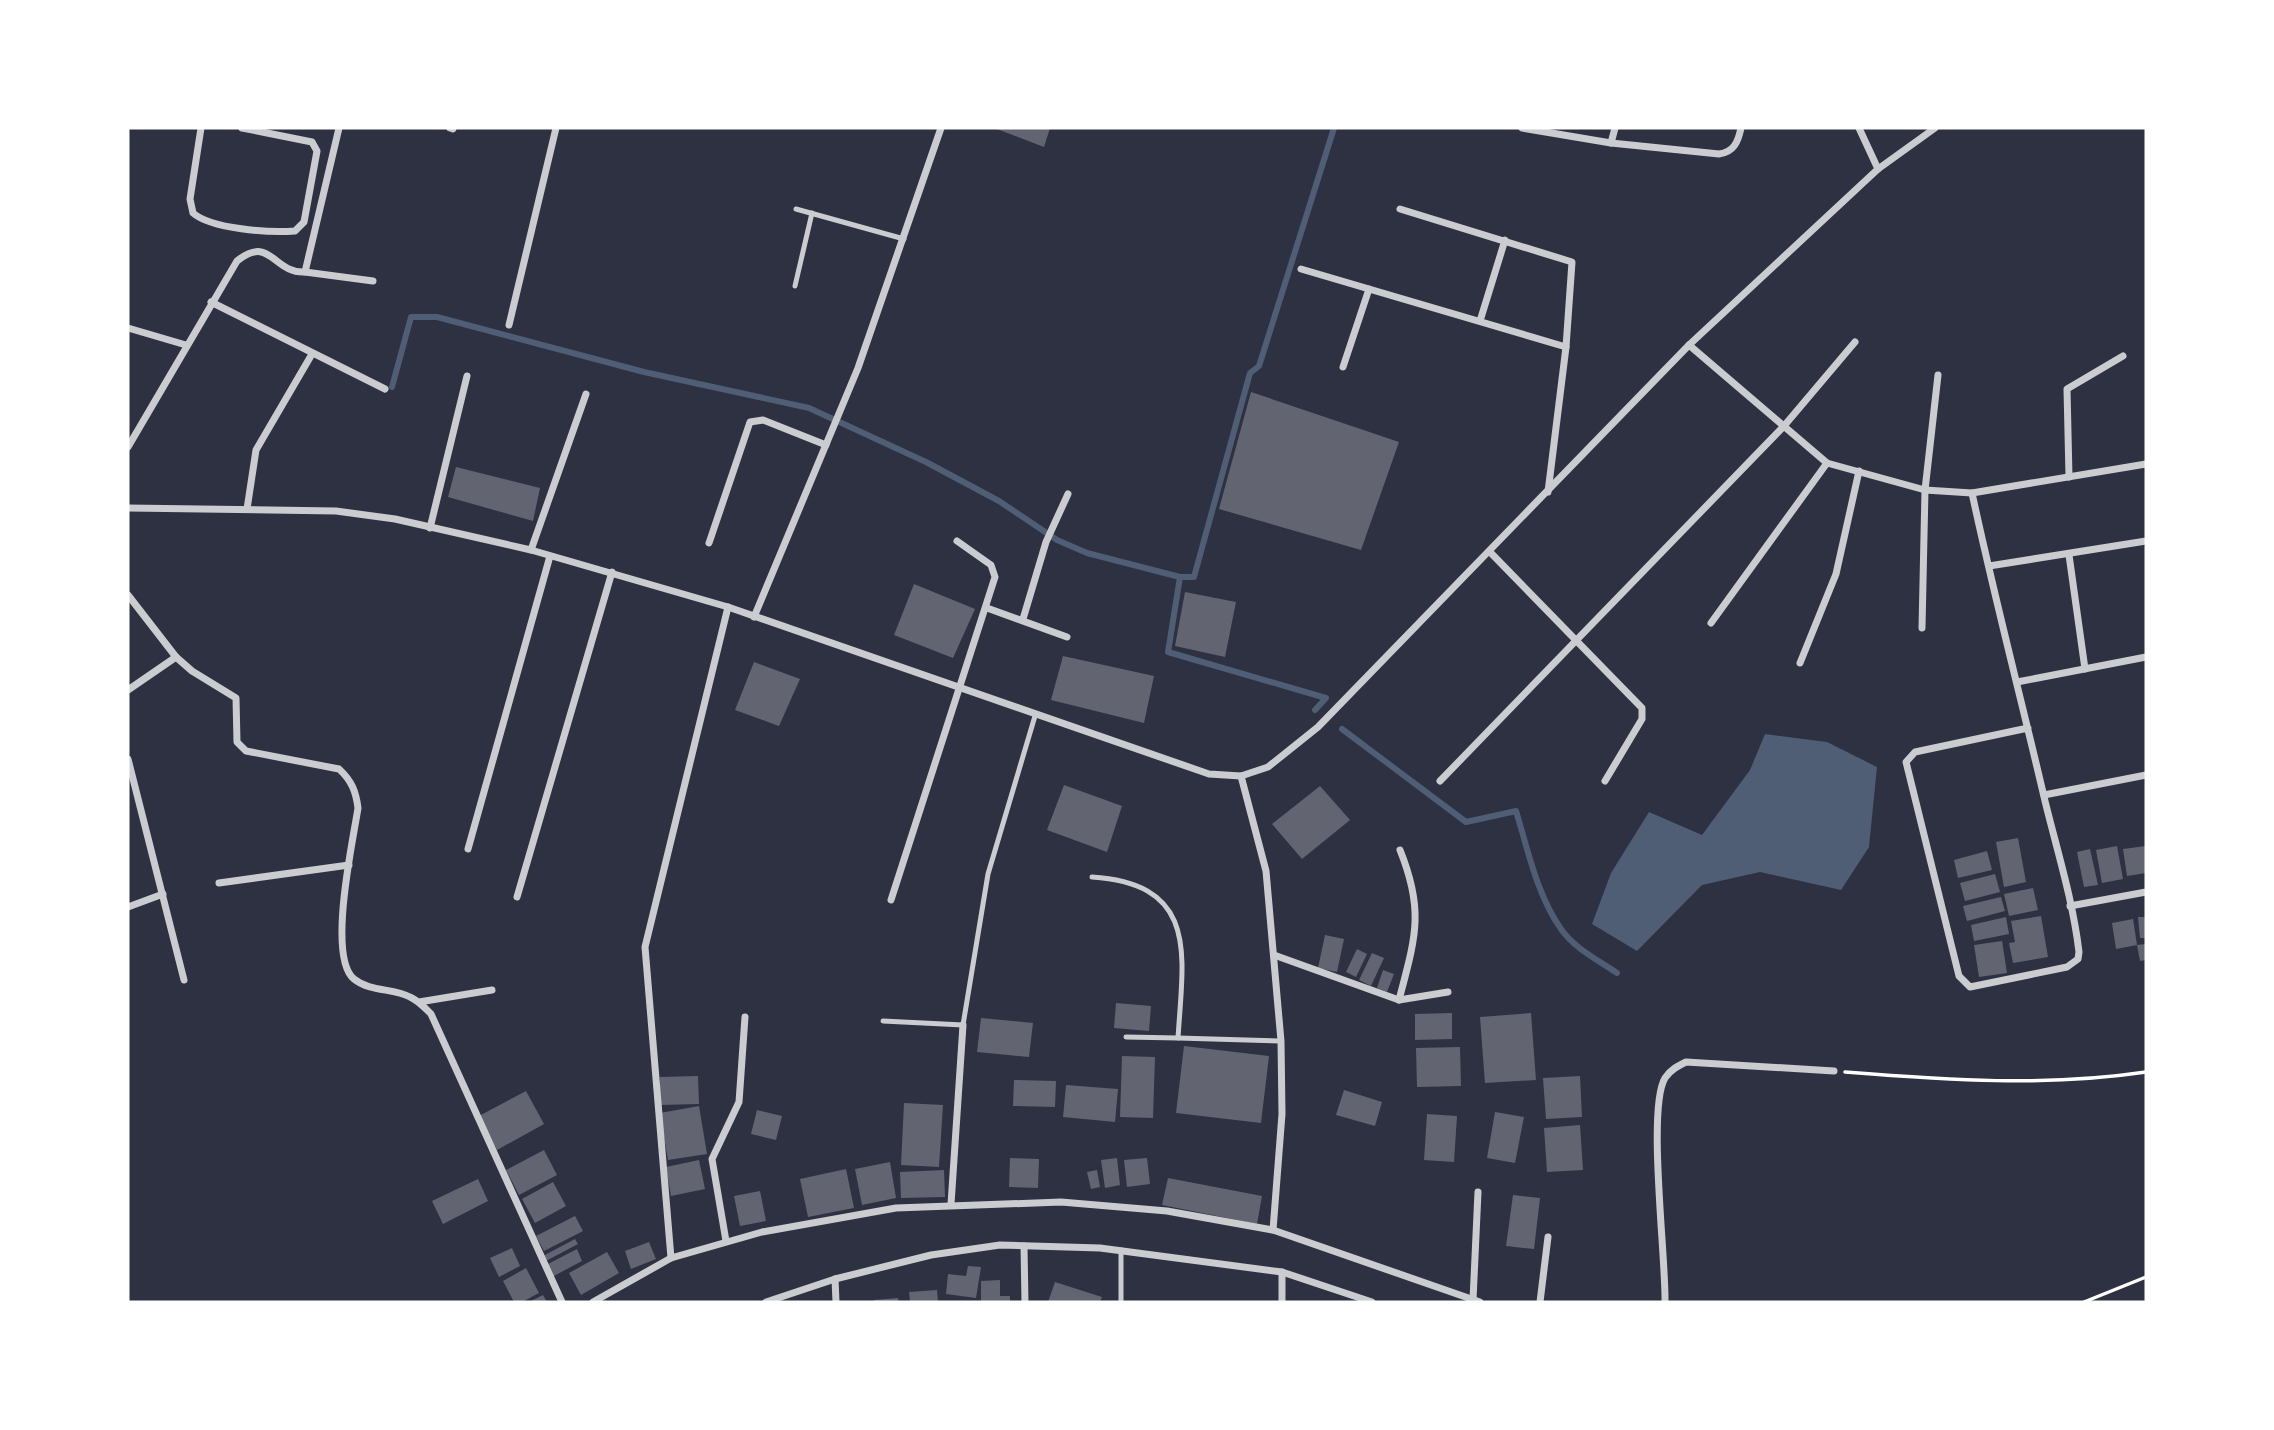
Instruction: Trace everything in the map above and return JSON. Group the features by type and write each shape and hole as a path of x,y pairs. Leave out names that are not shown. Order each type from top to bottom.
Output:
{"street":[{"path":"201,128 190,199 193,213 205,222 275,232 295,231 304,222 317,151 312,142 242,128"},
{"path":"305,272 339,128"},
{"path":"509,325 556,128"},
{"path":"754,617 841,409 904,239 941,128"},
{"path":"1522,128 1611,143 1723,154 1736,144 1741,128"},
{"path":"1611,143 1615,128"},
{"path":"1859,128 1878,169"},
{"path":"128,508 336,511 531,550 728,607 961,686 1035,716 1194,771 1241,776 1268,767 1284,757 1318,727 1689,345 1878,169 1935,128"},
{"path":"1400,209 1572,262 1566,346 1548,493"},
{"path":"1480,321 1505,240"},
{"path":"128,447 211,302 237,261 247,253 258,251 268,254 288,269 373,281"},
{"path":"1301,269 1566,346"},
{"path":"1343,367 1368,289"},
{"path":"211,302 385,389"},
{"path":"128,328 186,345"},
{"path":"1440,781 1783,426 1855,342"},
{"path":"1689,345 1827,463 1925,490 1972,493 2146,464"},
{"path":"247,509 256,450 312,354"},
{"path":"2069,477 2067,389 2123,356"},
{"path":"1922,628 1925,490 1938,375"},
{"path":"430,528 467,376"},
{"path":"531,550 586,394"},
{"path":"709,543 750,422 763,420 826,445"},
{"path":"1711,623 1827,463"},
{"path":"1800,663 1836,574 1859,471"},
{"path":"1972,493 2044,795 2070,906 2079,952 2078,959 2072,965 1975,987 1962,981 1906,762 1915,752 2028,728"},
{"path":"1023,619 1046,542 1068,494"},
{"path":"891,900 987,608 995,570 980,555 957,541"},
{"path":"1989,566 2146,541"},
{"path":"1489,552 1642,708 1642,719 1605,781"},
{"path":"2068,555 2085,669"},
{"path":"468,849 550,556"},
{"path":"517,897 612,572"},
{"path":"129,598 176,657 192,671 236,698 237,742 240,747 246,751 339,769 348,777 356,792 358,808 342,931 346,967 352,978 369,987 409,996 431,1014 458,1068 562,1302"},
{"path":"671,1258 645,947 728,607"},
{"path":"987,608 1067,637"},
{"path":"128,690 176,657"},
{"path":"2017,682 2146,657"},
{"path":"128,759 184,980"},
{"path":"2044,795 2146,775"},
{"path":"1241,776 1265,870 1281,1041 1282,1114 1273,1230"},
{"path":"1399,1000 1417,931 1412,878 1400,850"},
{"path":"219,883 349,865"},
{"path":"2070,906 2146,892"},
{"path":"128,907 163,894"},
{"path":"1274,955 1399,1000 1448,992"},
{"path":"419,1002 492,990"},
{"path":"726,1241 712,1159 739,1102 745,1017"},
{"path":"951,1205 962,1025"},
{"path":"1665,1302 1658,1134 1659,1097 1665,1079 1674,1068 1686,1062 1833,1071"},
{"path":"593,1302 671,1258 726,1241 896,1208 1088,1204 1167,1211 1273,1230 1476,1301 1478,1192"},
{"path":"1540,1302 1548,1237"},
{"path":"1024,1246 1025,1302"},
{"path":"766,1302 835,1279 965,1248 1024,1246 1121,1250 1282,1272 1372,1302"},
{"path":"1282,1272 1282,1302"},
{"path":"835,1279 836,1302"}],"lane":[{"path":"796,209 904,239"},
{"path":"795,286 813,213"},
{"path":"883,1021 962,1025 989,867 1035,716"},
{"path":"1092,877 1112,878 1148,888 1160,900 1178,928 1183,943 1178,1038"},
{"path":"1126,1037 1281,1041"},
{"path":"1121,1250 1121,1302"}],"path":[{"path":"1833,1071 2012,1083 2100,1079 2146,1072"},
{"path":"2084,1302 2146,1277"}],"water":[{"path":"1765,734 1827,742 1877,767 1869,847 1841,890 1760,872 1702,885 1637,951 1592,924 1611,873 1649,812 1702,835 1750,770"}],"building":[{"path":"994,128 1050,128 1044,147"},
{"path":"1251,392 1399,442 1361,550 1219,509"},
{"path":"456,467 540,488 533,521 448,497"},
{"path":"914,584 975,609 953,658 894,635"},
{"path":"1185,592 1236,602 1225,657 1175,646"},
{"path":"1063,656 1154,676 1144,723 1051,700"},
{"path":"754,662 800,679 779,726 735,710"},
{"path":"1064,785 1122,806 1107,852 1047,830"},
{"path":"1320,786 1350,820 1302,859 1272,824"},
{"path":"2018,838 2026,882 2004,887 1996,842"},
{"path":"2117,846 2123,879 2102,883 2096,850"},
{"path":"2146,846 2146,873 2127,876 2123,849"},
{"path":"2090,849 2098,885 2084,887 2077,852"},
{"path":"1987,851 1992,870 1958,878 1954,860"},
{"path":"1995,874 2000,892 1965,901 1960,883"},
{"path":"2033,888 2038,910 2009,916 2004,894"},
{"path":"2001,897 2005,911 1967,921 1963,906"},
{"path":"2041,916 2048,957 2013,963 2009,943 2015,942 2011,921"},
{"path":"2006,917 2009,934 1974,941 1971,925"},
{"path":"2138,917 2146,917 2146,938 2140,938"},
{"path":"2133,919 2137,945 2116,949 2112,923"},
{"path":"1325,935 1344,939 1337,972 1318,968"},
{"path":"2002,941 2007,973 1979,977 1974,945"},
{"path":"2146,944 2146,960 2140,961 2137,945"},
{"path":"1357,949 1367,954 1356,977 1346,972"},
{"path":"1372,953 1384,958 1371,986 1359,980"},
{"path":"1383,970 1394,974 1387,992 1377,988"},
{"path":"1116,1003 1151,1006 1149,1031 1114,1028"},
{"path":"1452,1013 1452,1039 1415,1040 1415,1014"},
{"path":"1531,1013 1536,1080 1485,1083 1480,1017"},
{"path":"981,1018 1033,1023 1029,1057 977,1052"},
{"path":"1184,1046 1269,1056 1261,1123 1176,1113"},
{"path":"1460,1047 1461,1086 1417,1087 1416,1048"},
{"path":"1122,1056 1155,1057 1153,1118 1120,1117"},
{"path":"698,1076 699,1104 660,1105 660,1077"},
{"path":"1580,1076 1582,1117 1546,1119 1543,1078"},
{"path":"1014,1080 1056,1081 1055,1107 1013,1106"},
{"path":"1066,1085 1118,1089 1115,1122 1063,1117"},
{"path":"1344,1090 1382,1102 1375,1126 1336,1115"},
{"path":"526,1091 544,1124 497,1150 479,1116"},
{"path":"904,1103 943,1105 939,1167 901,1165"},
{"path":"699,1106 707,1154 668,1160 660,1113"},
{"path":"757,1110 782,1116 776,1140 751,1134"},
{"path":"1495,1112 1524,1117 1515,1163 1487,1158"},
{"path":"1427,1114 1457,1116 1454,1162 1424,1160"},
{"path":"1580,1125 1583,1170 1547,1172 1544,1128"},
{"path":"544,1150 557,1175 519,1195 506,1170"},
{"path":"1010,1158 1039,1159 1038,1188 1009,1187"},
{"path":"1117,1158 1120,1185 1105,1188 1101,1160"},
{"path":"1147,1158 1150,1184 1127,1187 1124,1160"},
{"path":"699,1160 705,1189 671,1196 666,1167"},
{"path":"890,1162 896,1198 862,1205 855,1169"},
{"path":"846,1169 854,1208 808,1217 800,1179"},
{"path":"944,1170 945,1197 901,1198 900,1172"},
{"path":"1097,1170 1100,1187 1091,1189 1087,1172"},
{"path":"1168,1178 1262,1196 1257,1224 1162,1205"},
{"path":"478,1179 488,1201 443,1224 432,1201"},
{"path":"553,1182 566,1206 535,1223 522,1199"},
{"path":"760,1191 766,1221 740,1226 734,1196"},
{"path":"1513,1195 1540,1198 1534,1249 1506,1246"},
{"path":"575,1216 583,1231 544,1251 536,1236"},
{"path":"575,1239 578,1244 546,1261 543,1256"},
{"path":"649,1242 656,1259 631,1269 625,1251"},
{"path":"512,1248 520,1266 499,1277 490,1258"},
{"path":"577,1249 582,1261 552,1277 546,1265"},
{"path":"607,1252 619,1273 581,1295 569,1273"},
{"path":"968,1266 981,1267 976,1298 946,1294 948,1274 966,1276"},
{"path":"526,1268 539,1293 522,1302 514,1302 503,1281"},
{"path":"1000,1280 1000,1296 1010,1296 1010,1302 981,1302 981,1281"},
{"path":"1055,1282 1102,1297 1100,1302 1048,1302"},
{"path":"937,1290 938,1302 910,1302 909,1292"},
{"path":"543,1295 547,1302 529,1302"},
{"path":"898,1298 899,1302 874,1302 874,1300"}],"waterway":[{"path":"1180,577 1194,577 1250,373 1259,366 1334,128"},
{"path":"392,387 411,317 437,317 644,372 809,408 926,462 999,501 1057,540 1087,553 1180,577 1168,652 1326,698 1315,710"},
{"path":"1342,729 1466,822 1516,811 1534,872 1561,929 1573,942 1617,973"}]}
